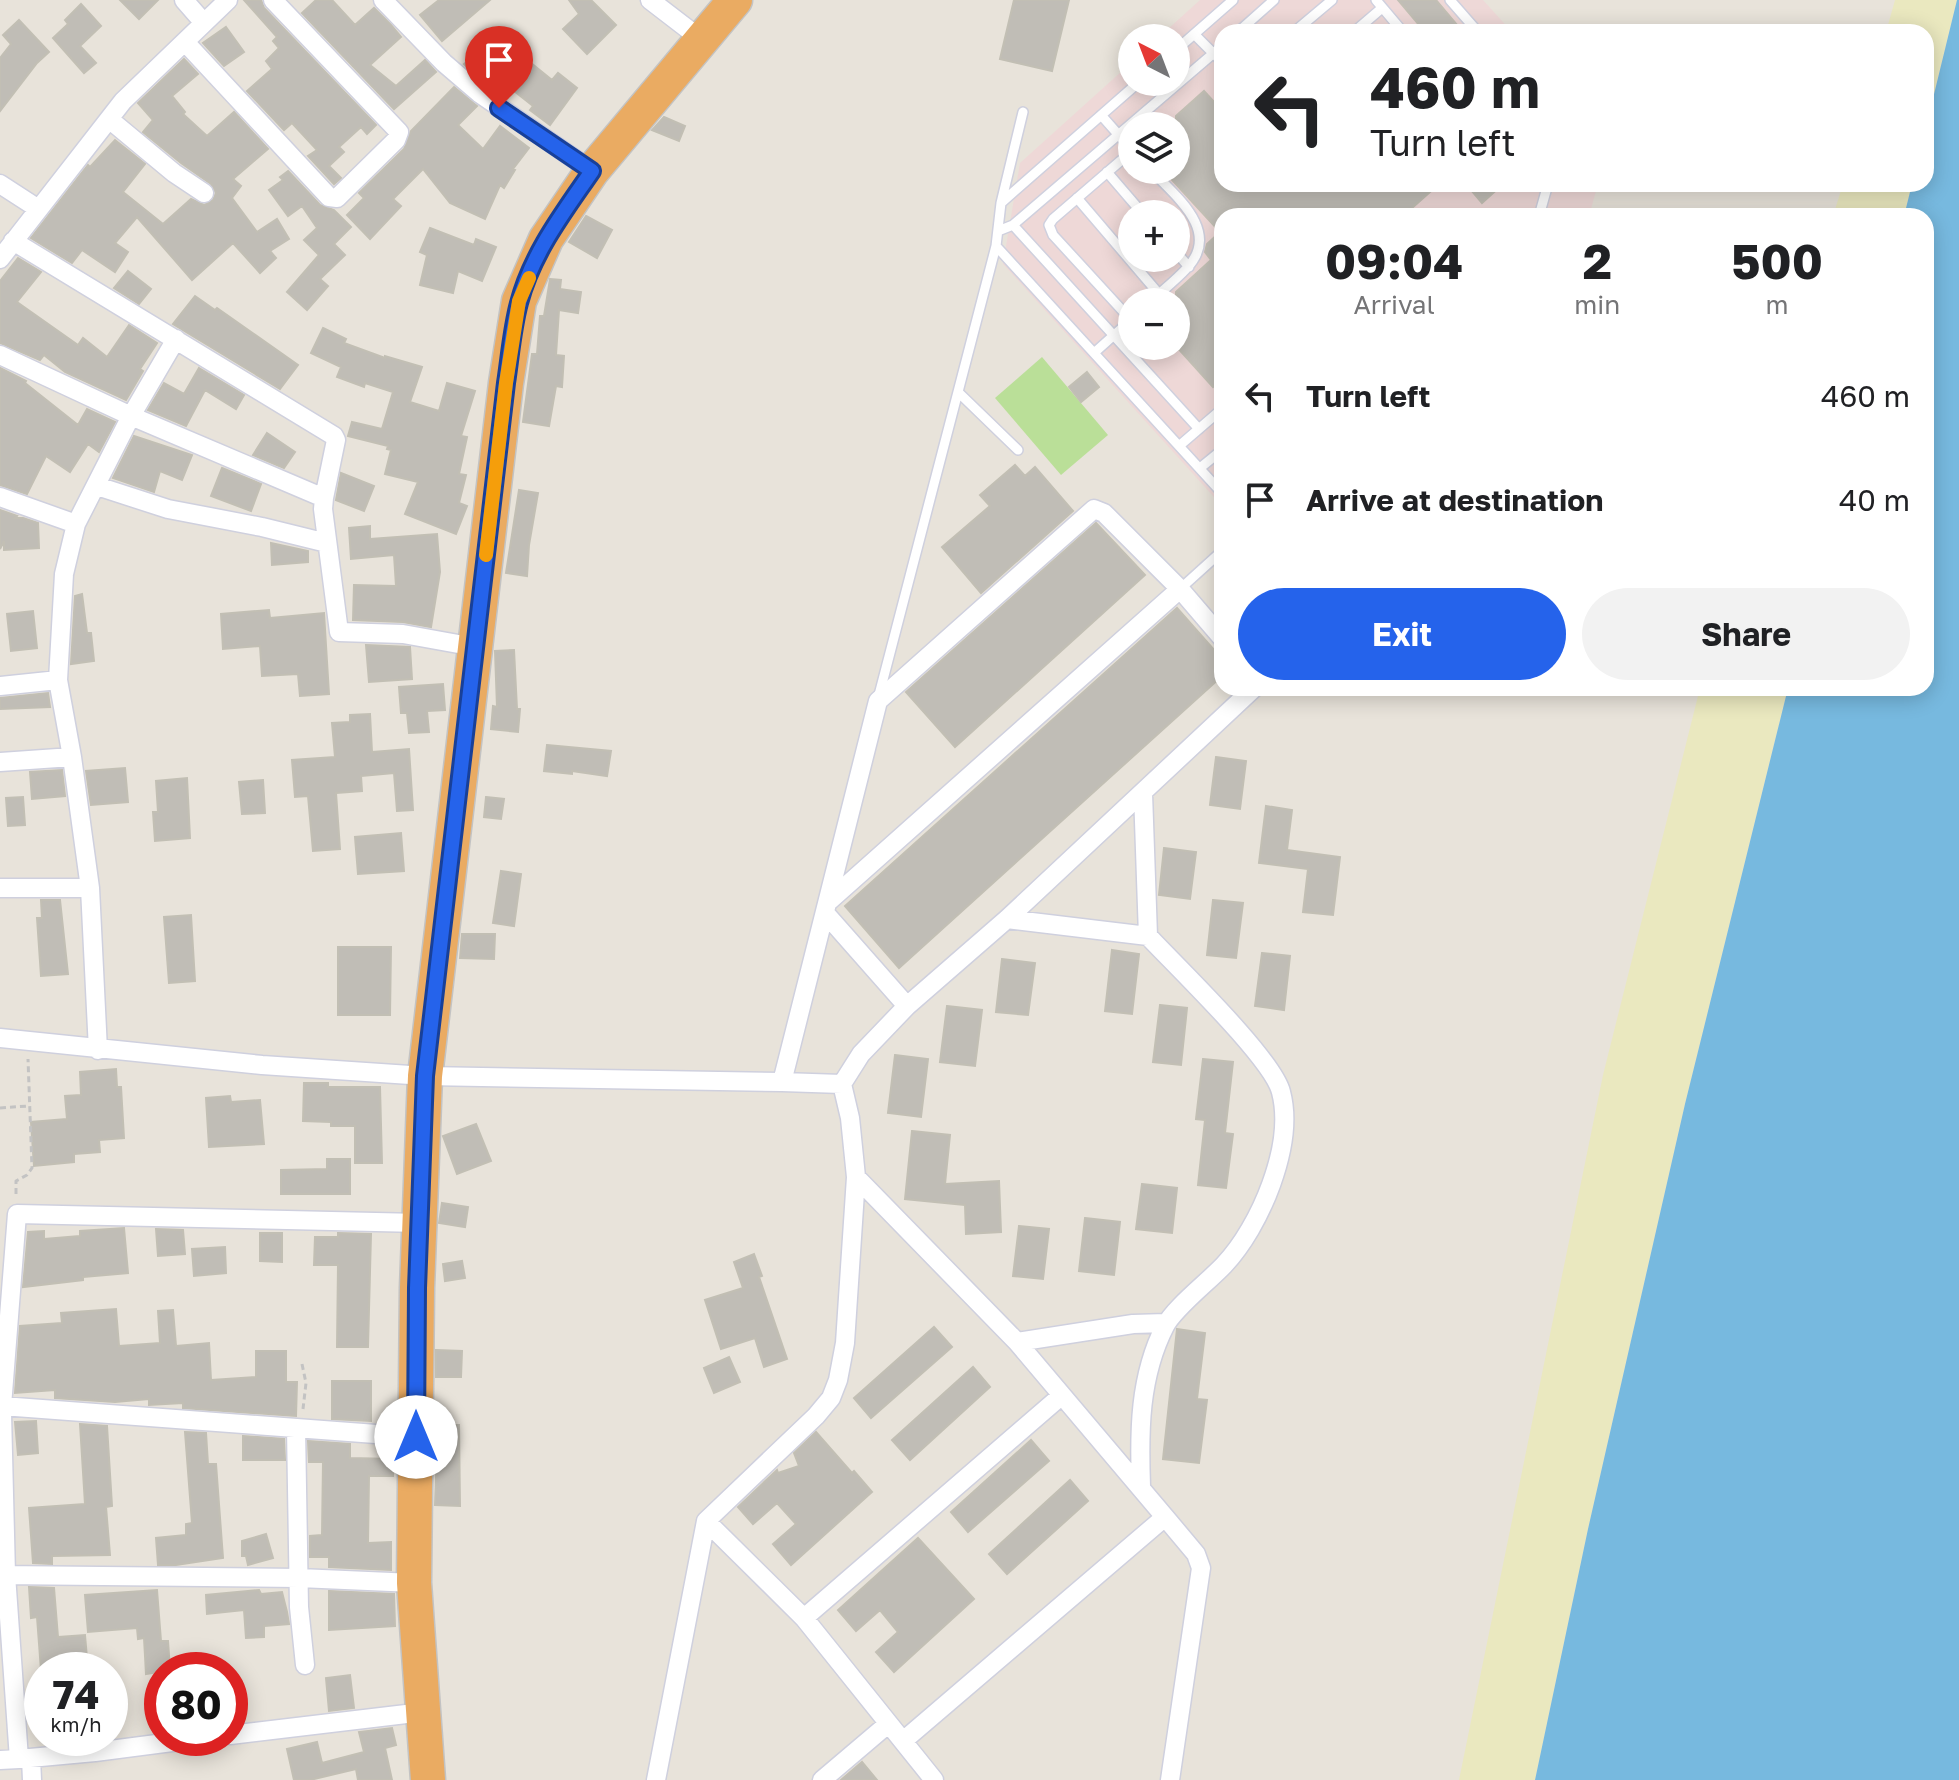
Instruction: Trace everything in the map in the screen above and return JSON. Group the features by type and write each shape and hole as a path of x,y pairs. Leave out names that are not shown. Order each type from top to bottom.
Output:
{"highway":[{"path":"428,1780 414,1583 425,1076 506,383 519,301 546,239 592,171 735,0"}],"street":[{"path":"184,0 204,23"},
{"path":"0,259 123,101 228,0"},
{"path":"185,42 329,197 337,198 396,140 399,132 273,0"},
{"path":"383,0 444,63 479,93 592,171"},
{"path":"650,0 702,40"},
{"path":"109,119 174,173 204,193"},
{"path":"0,184 37,208"},
{"path":"13,241 334,436 336,440 324,498 339,632 394,633 475,647"},
{"path":"98,1050 90,888 58,680 64,574 76,524 131,416 176,339"},
{"path":"0,355 131,416 324,498"},
{"path":"97,486 168,509 327,543"},
{"path":"0,497 76,524"},
{"path":"782,1082 878,701 1094,509 1104,513 1180,589 1214,629"},
{"path":"826,907 1180,589"},
{"path":"0,686 58,680"},
{"path":"656,1780 706,1521 816,1416 831,1398 838,1380 845,1343 856,1177 850,1118 842,1084 861,1054 907,1006 1007,919 1246,696"},
{"path":"0,762 72,757"},
{"path":"1143,793 1148,936"},
{"path":"0,888 90,888"},
{"path":"826,907 907,1006"},
{"path":"1007,919 1148,936 1261,1058 1281,1090 1284,1129 1276,1171 1256,1217 1227,1262 1166,1323 1152,1357 1139,1423 1141,1486"},
{"path":"0,1038 98,1050 425,1076 842,1084"},
{"path":"856,1177 1017,1342 1196,1554 1201,1568 1170,1780"},
{"path":"32,1780 25,1758 3,1575 1,1411 17,1214 420,1223"},
{"path":"1017,1342 1133,1324 1166,1323"},
{"path":"804,1618 1061,1396"},
{"path":"1,1411 416,1437"},
{"path":"299,1428 299,1578 305,1665"},
{"path":"903,1741 1165,1517"},
{"path":"706,1521 804,1618 934,1780"},
{"path":"3,1575 299,1578 414,1583"},
{"path":"248,1733 423,1712"},
{"path":"822,1780 888,1724"},
{"path":"0,1760 144,1745"}],"lane":[{"path":"1190,38 1233,0"},
{"path":"1251,24 1274,0"},
{"path":"1304,24 1332,0"},
{"path":"1450,0 1471,24"},
{"path":"1361,24 1379,4 1396,24"},
{"path":"1194,34 1214,46"},
{"path":"1147,112 1214,53"},
{"path":"1001,203 1123,96"},
{"path":"878,701 996,246 1001,203 1023,112"},
{"path":"1101,115 1118,134"},
{"path":"998,231 1013,225 1118,138"},
{"path":"1118,162 1049,225 1118,305"},
{"path":"1107,172 1131,200"},
{"path":"1163,184 1178,200"},
{"path":"1077,198 1154,288"},
{"path":"1190,214 1200,229 1190,264"},
{"path":"1013,225 1199,429"},
{"path":"996,246 1214,484"},
{"path":"1166,288 1183,272"},
{"path":"1094,353 1118,332"},
{"path":"958,392 1018,450"},
{"path":"1179,446 1214,416"},
{"path":"1200,468 1214,457"},
{"path":"1180,589 1214,558"}],"path":[{"path":"17,1214 16,1181 32,1168 28,1042"},
{"path":"0,1108 28,1106"},
{"path":"299,1428 306,1383 302,1364"}],"shaded area":[{"path":"1200,0 1483,0 1505,24 1214,24 1214,192 1596,192 1591,208 1214,208 1214,497 1003,264 1020,163 1118,75 1118,96 1190,96 1190,24 1173,24"}],"sand":[{"path":"1895,0 1957,0 1934,94 1934,24 1888,24"},
{"path":"1840,192 1910,192 1906,208 1836,208"},
{"path":"1698,696 1786,696 1685,1104 1588,1529 1535,1780 1459,1780 1603,1075"}],"green space":[{"path":"1042,357 1108,435 1061,475 995,398"}],"water":[{"path":"1959,0 1959,1780 1535,1780 1588,1529 1685,1104 1786,696 1934,696 1934,208 1906,208 1910,192 1934,192 1934,94"}],"building":[{"path":"120,0 158,0 139,19"},
{"path":"244,0 261,0 264,8 376,125 367,134 361,127 339,147 344,152 329,166 341,178 334,184 308,156 317,150 292,123 284,130 247,91 272,69 266,61 279,48 273,41 277,37"},
{"path":"316,0 332,0 355,25 374,8 391,25 401,37 370,65 396,86 425,60 436,72 394,109 302,13"},
{"path":"439,0 490,0 442,41 420,15"},
{"path":"569,0 591,0 616,25 587,54 563,29 579,14"},
{"path":"1014,0 1069,0 1052,71 1000,59"},
{"path":"1398,0 1436,0 1456,24 1418,24"},
{"path":"81,4 101,26 80,46 96,63 84,73 53,38 68,24 65,20"},
{"path":"19,20 49,52 0,111 0,58 11,44 3,35"},
{"path":"226,27 244,52 224,66 203,43"},
{"path":"498,38 520,67 526,59 552,80 558,73 577,88 550,125 530,110 533,106 494,75 484,82 464,64"},
{"path":"184,59 198,74 172,96 185,112 183,114 207,136 234,112 268,149 233,179 241,186 232,198 257,232 277,219 289,239 270,251 276,258 260,273 233,243 192,280 137,217 115,243 128,252 115,272 82,250 72,263 31,238 88,165 90,167 115,140 145,164 123,192 163,224 191,199 204,205 213,200 216,193 211,184 143,132 153,120 138,103"},
{"path":"454,87 477,106 458,125 483,149 500,126 529,148 513,169 504,188 500,185 485,219 450,203 423,169 393,199 401,206 370,239 347,215 364,198 359,193 404,149 411,131"},
{"path":"1204,91 1214,102 1214,192 1430,192 1412,208 1214,208 1214,225 1176,184 1190,184 1190,112 1180,112"},
{"path":"664,117 685,126 679,141 652,130"},
{"path":"288,171 320,205 334,210 351,227 334,244 345,255 320,279 328,286 307,310 287,292 319,255 304,240 317,228 302,206 288,216 269,190 283,180 280,177"},
{"path":"1473,192 1494,192 1482,203"},
{"path":"586,216 612,230 597,258 569,242"},
{"path":"430,228 474,245 476,239 496,247 482,281 458,271 453,293 420,285 427,255 420,252"},
{"path":"1214,238 1213,387 1189,360 1190,288 1180,288 1211,260 1205,252 1207,244"},
{"path":"18,258 41,272 17,302 78,345 83,338 107,357 129,325 157,343 140,369 143,371 126,400 65,372 44,355 40,360 0,343 0,281"},
{"path":"128,271 151,289 139,304 114,288"},
{"path":"550,279 561,280 560,289 581,292 578,313 559,310 556,355 564,356 562,387 556,386 549,426 523,422 532,354 537,354 540,316 544,316"},
{"path":"195,296 298,365 280,389 173,324"},
{"path":"323,328 346,339 344,343 422,367 410,402 439,411 447,383 475,391 461,436 467,437 459,474 466,475 459,503 467,506 456,534 405,514 418,482 385,474 391,450 387,449 388,446 348,436 352,422 382,429 393,392 365,383 364,387 337,377 341,367 311,353"},
{"path":"0,368 26,381 78,425 87,409 115,422 99,452 88,444 70,472 46,456 27,494 0,485"},
{"path":"199,368 244,395 236,409 205,390 186,426 148,410 164,383 184,394"},
{"path":"1087,372 1099,387 1081,402 1069,387"},
{"path":"267,433 295,452 284,468 253,455"},
{"path":"134,436 192,455 182,480 160,471 154,492 113,478"},
{"path":"1015,465 1025,476 1035,467 1073,511 981,593 942,547 990,506 980,495"},
{"path":"222,468 261,484 251,511 211,496"},
{"path":"341,473 374,486 364,511 336,500"},
{"path":"519,490 538,493 527,576 506,573"},
{"path":"0,510 17,516 15,518 38,523 39,548 4,550 4,541 0,549"},
{"path":"1096,523 1145,575 955,747 906,692"},
{"path":"370,526 370,539 437,534 440,572 431,627 403,622 353,620 354,585 396,586 394,555 351,559 349,528"},
{"path":"271,543 308,551 308,562 272,565"},
{"path":"82,594 94,661 71,664 75,596"},
{"path":"1177,608 1214,650 1214,683 899,968 845,906"},
{"path":"269,610 270,618 324,613 329,694 300,696 298,674 262,676 260,646 223,649 221,614"},
{"path":"33,611 37,648 11,651 7,614"},
{"path":"366,645 410,647 412,679 369,682"},
{"path":"514,650 517,709 520,709 518,732 491,729 493,706 497,707 495,651"},
{"path":"443,684 445,710 427,711 429,732 409,733 407,713 401,713 399,687"},
{"path":"48,693 50,707 0,709 0,698"},
{"path":"370,714 372,752 409,749 413,810 397,811 394,773 361,776 362,791 336,793 340,849 313,851 308,796 295,797 292,760 335,757 332,723 350,722 350,715"},
{"path":"547,745 611,751 607,776 544,771"},
{"path":"1216,757 1246,761 1240,809 1210,805"},
{"path":"125,768 128,802 91,805 86,771"},
{"path":"62,770 65,796 32,799 30,772"},
{"path":"187,778 190,838 155,841 153,812 158,812 156,781"},
{"path":"263,780 265,813 242,814 239,782"},
{"path":"23,797 25,825 8,826 6,798"},
{"path":"486,797 504,799 501,819 484,817"},
{"path":"1266,806 1292,810 1287,850 1340,857 1333,915 1303,912 1308,869 1259,863"},
{"path":"401,833 404,871 358,874 355,837"},
{"path":"1164,848 1196,852 1190,899 1159,895"},
{"path":"501,871 521,874 514,926 493,923"},
{"path":"41,900 60,900 68,974 41,976 37,918 42,918"},
{"path":"1213,900 1243,903 1236,958 1207,955"},
{"path":"191,915 195,981 169,983 164,917"},
{"path":"462,934 495,934 494,959 460,958"},
{"path":"338,947 391,947 390,1015 338,1015"},
{"path":"1112,950 1139,954 1132,1014 1105,1011"},
{"path":"1262,953 1290,956 1284,1010 1255,1006"},
{"path":"1002,959 1035,963 1028,1015 996,1012"},
{"path":"1160,1005 1187,1008 1181,1065 1153,1062"},
{"path":"947,1006 982,1010 975,1066 940,1062"},
{"path":"895,1055 928,1059 921,1117 888,1113"},
{"path":"1203,1059 1233,1062 1225,1133 1233,1134 1226,1188 1198,1185 1205,1120 1196,1119"},
{"path":"116,1069 117,1087 121,1087 124,1138 99,1140 100,1152 74,1154 74,1162 34,1166 31,1122 67,1119 65,1096 81,1095 80,1072"},
{"path":"304,1083 328,1083 328,1087 380,1087 382,1163 355,1163 355,1126 303,1121"},
{"path":"230,1096 231,1102 260,1100 264,1144 209,1147 206,1098"},
{"path":"476,1124 491,1161 457,1174 443,1136"},
{"path":"912,1131 950,1135 945,1184 999,1181 1001,1232 966,1234 965,1205 905,1199"},
{"path":"327,1159 350,1159 350,1194 281,1194 281,1170 327,1169"},
{"path":"1142,1184 1177,1188 1172,1233 1136,1229"},
{"path":"442,1203 468,1207 465,1227 439,1223"},
{"path":"1085,1218 1120,1222 1114,1275 1079,1271"},
{"path":"1019,1226 1049,1229 1043,1279 1013,1276"},
{"path":"124,1228 128,1273 23,1287 28,1232 44,1231 44,1239 80,1236 80,1231"},
{"path":"156,1229 183,1230 185,1254 158,1256"},
{"path":"260,1233 282,1233 282,1262 260,1261"},
{"path":"338,1233 371,1234 368,1347 337,1347 338,1265 314,1265 315,1237 338,1237"},
{"path":"225,1247 226,1273 194,1276 192,1249"},
{"path":"754,1254 787,1359 764,1367 755,1338 721,1349 705,1300 743,1288 734,1262"},
{"path":"462,1261 465,1278 445,1281 443,1264"},
{"path":"116,1309 119,1346 160,1343 158,1311 173,1310 176,1346 209,1343 211,1380 256,1377 256,1351 286,1351 286,1382 297,1382 296,1416 183,1408 183,1403 149,1405 149,1399 115,1402 55,1398 55,1390 15,1393 20,1326 62,1323 61,1313"},
{"path":"934,1327 952,1347 871,1418 854,1398"},
{"path":"1177,1329 1205,1333 1197,1399 1207,1400 1199,1463 1163,1459"},
{"path":"436,1350 462,1351 461,1377 436,1377"},
{"path":"729,1357 740,1382 714,1393 704,1368"},
{"path":"973,1367 990,1387 910,1460 892,1440"},
{"path":"332,1381 371,1381 371,1421 332,1419"},
{"path":"36,1421 38,1453 18,1455 15,1422"},
{"path":"80,1424 107,1426 112,1506 106,1507 110,1555 52,1556 52,1564 33,1563 29,1508 85,1504"},
{"path":"438,1425 459,1425 460,1506 435,1505"},
{"path":"185,1432 206,1433 208,1464 216,1464 223,1558 158,1565 156,1538 186,1535 186,1524 192,1523"},
{"path":"816,1432 872,1492 791,1565 773,1544 796,1524 777,1503 753,1524 738,1507 777,1470 778,1473 799,1466 794,1453"},
{"path":"243,1436 284,1439 285,1460 243,1460"},
{"path":"1031,1440 1049,1461 968,1532 951,1512"},
{"path":"308,1441 350,1444 350,1458 393,1459 393,1476 369,1476 368,1543 391,1542 391,1570 329,1567 329,1557 310,1557 310,1536 322,1535 323,1462 309,1462"},
{"path":"1070,1480 1088,1501 1007,1574 989,1554"},
{"path":"266,1534 273,1558 248,1565 246,1556 242,1556 242,1541"},
{"path":"918,1538 974,1599 894,1672 876,1652 898,1632 880,1610 856,1631 838,1610"},
{"path":"29,1587 54,1588 58,1637 85,1635 86,1652 40,1652 37,1617 31,1618"},
{"path":"157,1590 161,1641 168,1641 169,1652 145,1652 144,1638 138,1639 137,1628 88,1632 85,1595"},
{"path":"259,1590 261,1594 282,1592 289,1624 264,1626 264,1637 246,1638 244,1610 207,1614 206,1595"},
{"path":"329,1591 394,1594 395,1626 329,1630"},
{"path":"350,1675 354,1708 329,1711 326,1678"},
{"path":"392,1728 396,1745 385,1748 392,1780 358,1780 356,1769 310,1780 294,1780 287,1749 317,1742 322,1763 364,1752 359,1732"},
{"path":"862,1762 877,1780 841,1780"}],"slow traffic":[{"path":"486,555 506,383 519,301 529,278"}],"route":[{"path":"416,1437 417,1288 425,1076 506,383 519,301 546,239 592,171 499,108"}]}
